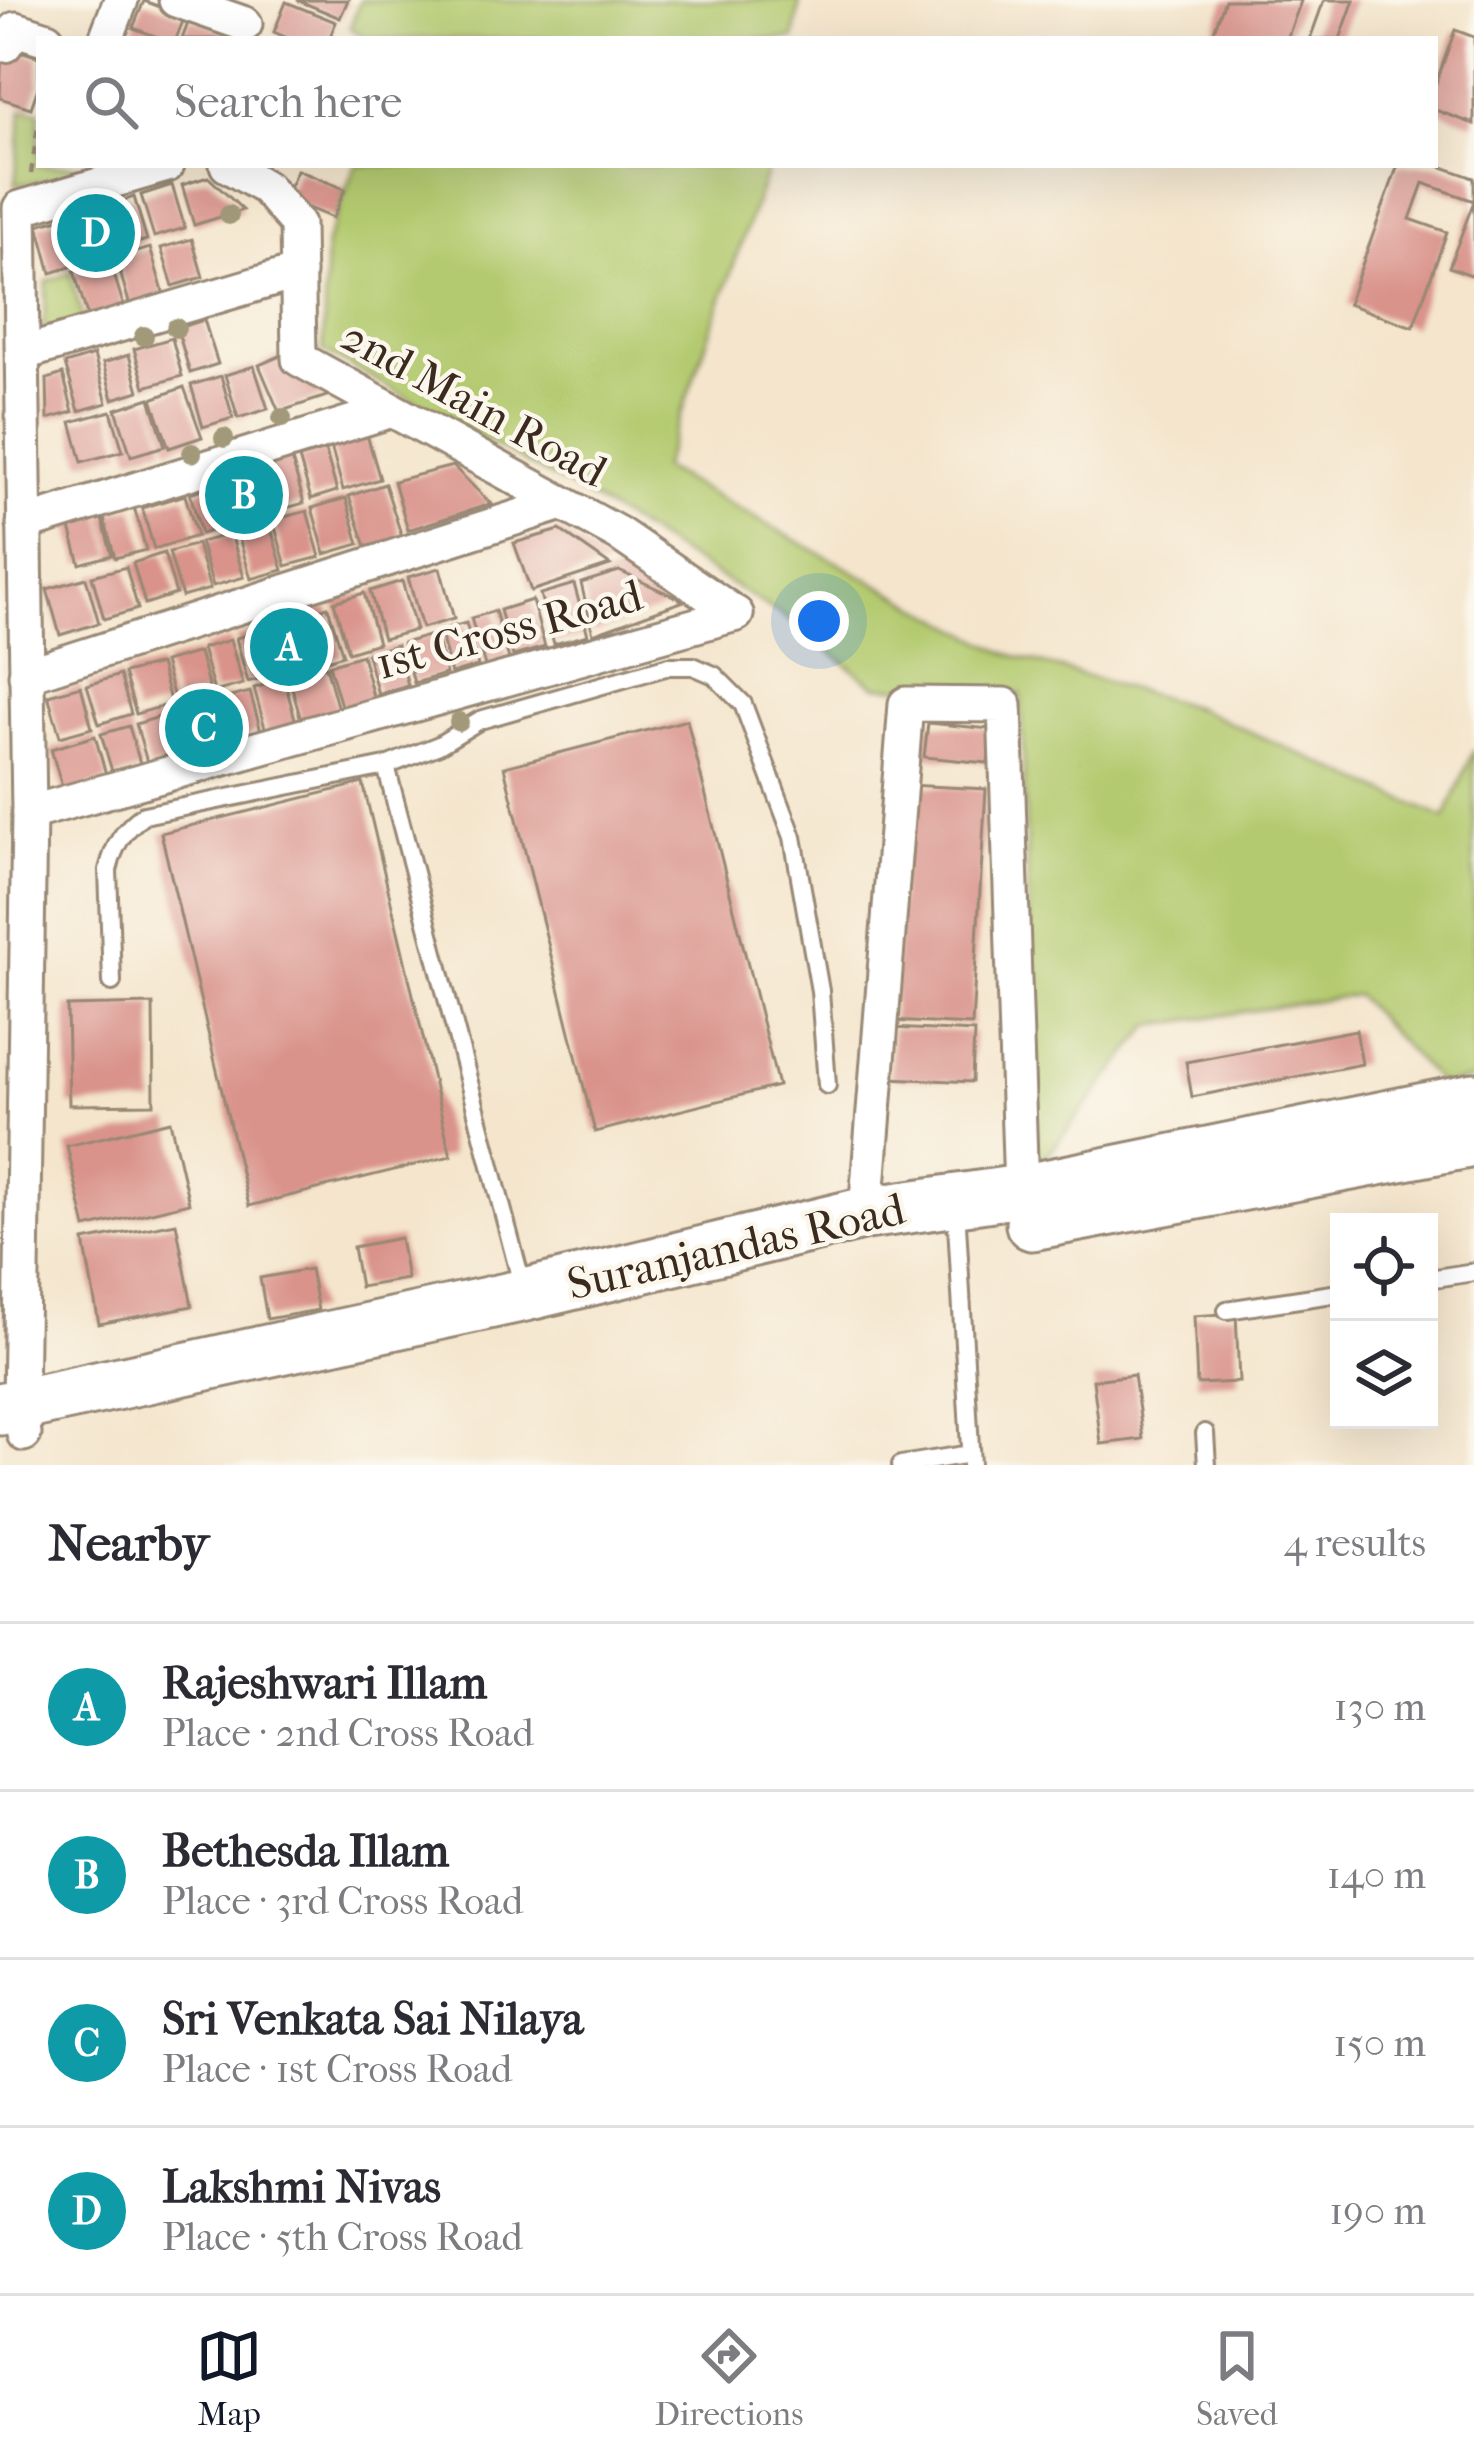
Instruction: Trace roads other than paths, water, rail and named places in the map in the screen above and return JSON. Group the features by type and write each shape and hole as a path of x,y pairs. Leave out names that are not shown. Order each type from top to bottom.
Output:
{"main road":[{"name":"Suranjandas Road","path":"11,1421 864,1249 1021,1191 1474,1099"},
{"name":"Suranjandas Road","path":"11,1421 866,1213 1022,1226 1474,1141"}],"street":[{"path":"107,36 121,0"},
{"path":"176,0 247,21"},
{"path":"0,44 5,45 16,29 38,36"},
{"path":"11,1421 29,813 20,208 157,168"},
{"name":"2nd Main Road","path":"232,168 266,188 297,224 299,359 620,534 736,614"},
{"path":"24,353 298,272"},
{"path":"24,524 389,411"},
{"path":"26,675 562,502"},
{"name":"1st Cross Road","path":"29,813 736,614"},
{"path":"866,1213 906,704 1005,705 1021,1191"}],"lane":[{"path":"112,982 108,870 112,852 128,826 144,815 386,766 439,746 480,720 669,666 693,666 714,675 743,704 793,837 820,991 827,1085"},
{"path":"386,766 525,1294"},
{"path":"901,1465 970,1459 957,1217"},
{"path":"1438,1278 1474,1272"},
{"path":"1227,1310 1330,1294"},
{"path":"1205,1432 1207,1465"}],"place":[{"name":"Lakshmi Nivas","path":"96,233"},
{"name":"Bethesda Illam","path":"244,495"},
{"name":"Rajeshwari Illam","path":"289,647"},
{"name":"Sri Venkata Sai Nilaya","path":"204,728"}]}
